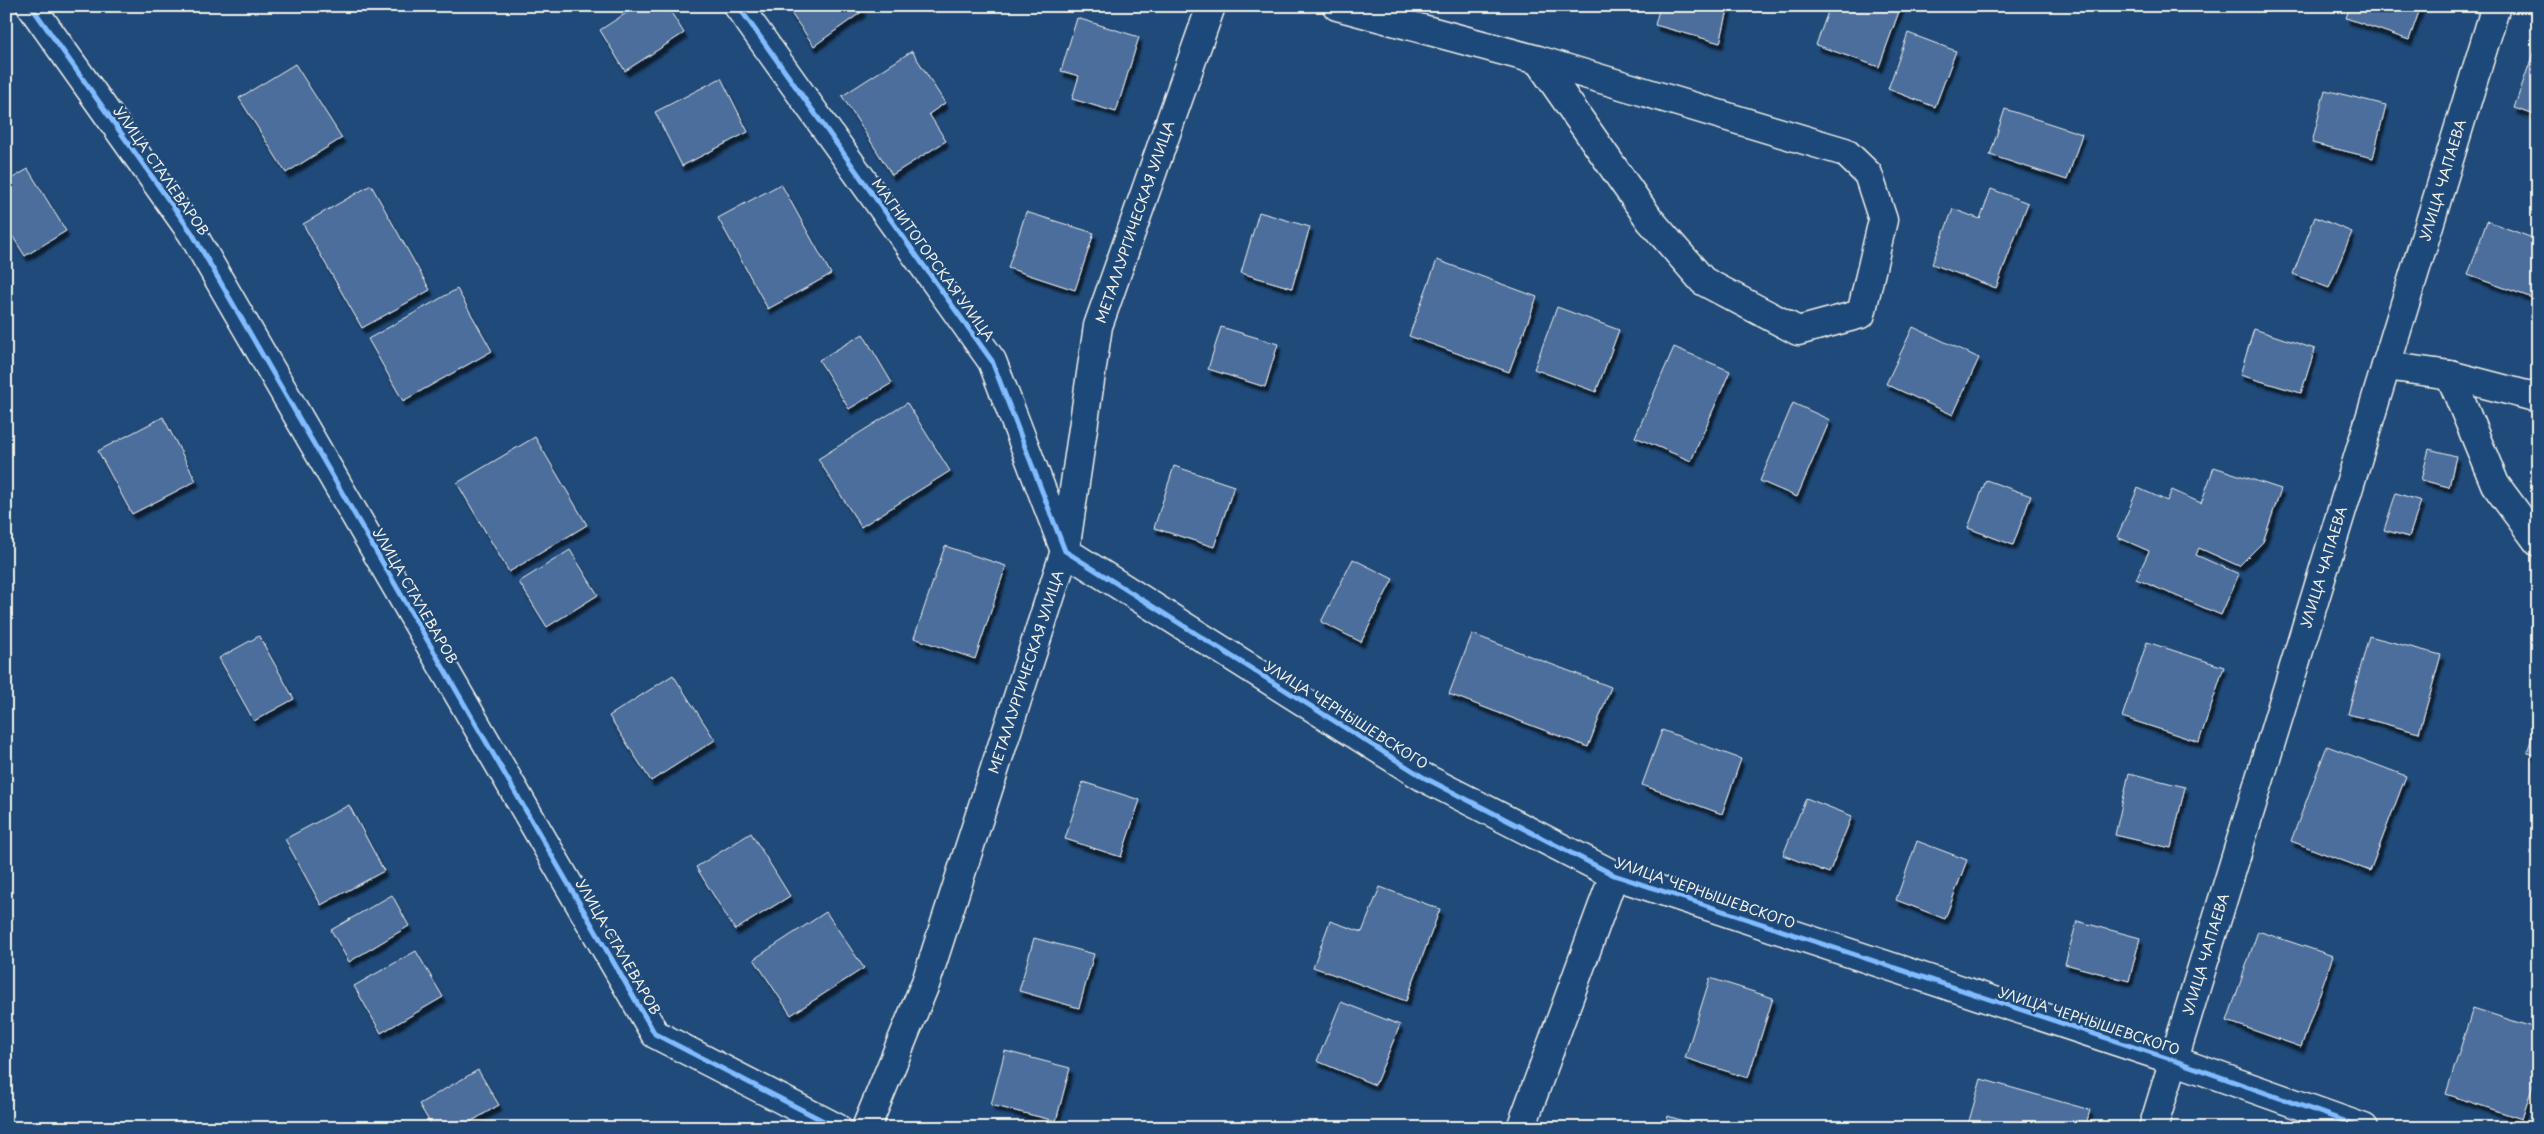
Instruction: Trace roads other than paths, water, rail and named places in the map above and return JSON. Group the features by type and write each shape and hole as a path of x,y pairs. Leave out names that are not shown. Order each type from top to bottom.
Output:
{"street":[{"name":"УЛИЦА СТАЛЕВАРОВ","path":"31,6 192,233 655,1034 837,1128"},
{"name":"МАГНИТОГОРСКАЯ УЛИЦА","path":"738,6 992,361 1065,551"},
{"name":"МЕТАЛЛУРГИЧЕСКАЯ УЛИЦА","path":"866,1128 926,982 1065,551 1098,326 1211,6"},
{"path":"1337,6 1538,60 1845,152 1868,174 1883,220 1861,314 1798,331 1703,281 1650,220 1538,60"},
{"name":"УЛИЦА ЧАПАЕВА","path":"2153,1128 2496,6"},
{"path":"2386,366 2450,375 2538,398"},
{"path":"2450,375 2495,484 2538,542"},
{"name":"УЛИЦА ЧЕРНЫШЕВСКОГО","path":"1065,551 1423,777 1614,876 2173,1060 2364,1128"},
{"path":"1521,1128 1614,876"}]}
